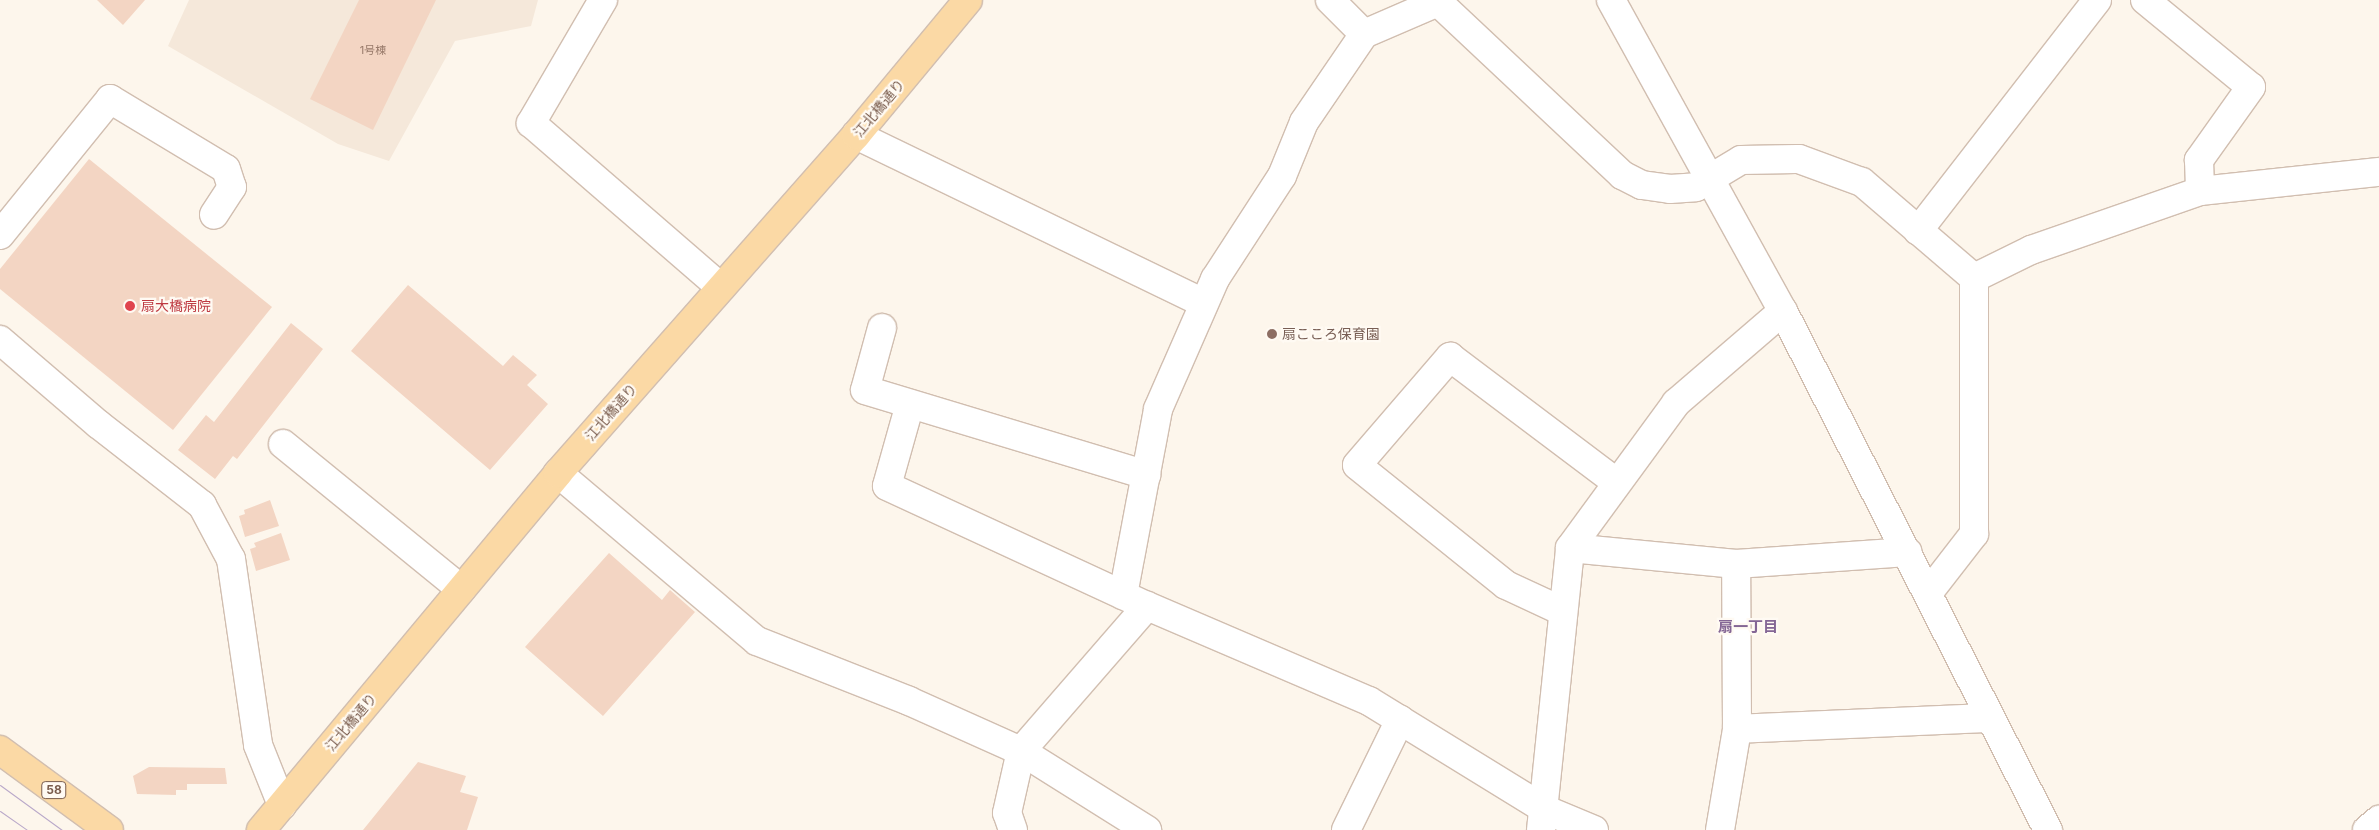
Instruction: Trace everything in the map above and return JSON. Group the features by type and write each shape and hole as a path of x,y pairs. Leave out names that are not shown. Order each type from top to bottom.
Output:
{"main road":[{"name":"江北橋通り","path":"261,830 558,473 856,135 968,0"},
{"name":"58","path":"0,750 109,830"}],"street":[{"path":"603,0 531,124 720,287"},
{"path":"1330,0 1364,34"},
{"path":"1612,0 1713,180 1783,311 1929,592 1990,718 2048,830"},
{"path":"1918,231 2097,0"},
{"path":"2145,0 2251,87 2199,160 2200,191"},
{"path":"1013,830 1007,813 1020,751 1135,601 1146,475 1158,409 1215,279 1282,176 1304,122 1364,34 1438,2 1622,175 1642,184 1670,189 1696,187 1713,180 1741,160 1800,159 1862,182 1974,278 1974,534 1929,592"},
{"path":"0,235 110,99 226,169 232,187 214,215"},
{"path":"856,135 1204,304"},
{"path":"1974,278 2031,250 2200,191 2370,173"},
{"path":"1544,820 1562,611 1570,548 1616,482 1676,403 1783,311"},
{"path":"882,328 865,390 1146,475"},
{"path":"0,340 98,424 202,505 231,559 258,744 282,805"},
{"path":"1562,611 1506,585 1356,466 1450,356 1616,482"},
{"path":"910,404 887,486 1135,601 1369,701 1400,720 1544,820 1594,830"},
{"path":"283,444 461,588"},
{"path":"558,473 757,641 908,701 1020,751 1147,830"},
{"path":"1570,548 1736,564 1908,552"},
{"path":"1720,830 1737,729 1736,564"},
{"path":"1737,729 1990,718"},
{"path":"1346,830 1400,720"},
{"path":"2367,830 2379,820"}],"shaded area":[{"path":"189,0 538,0 531,26 455,41 389,161 338,144 168,46"}],"building":[{"path":"97,0 145,0 123,25"},
{"path":"359,0 436,0 373,130 310,99"},
{"path":"89,159 272,307 173,430 0,289 0,269"},
{"path":"408,285 503,366 513,355 537,375 527,385 548,404 490,470 351,351"},
{"path":"291,323 323,349 237,459 233,456 215,479 178,450 206,415 214,422"},
{"path":"270,500 279,526 245,537 239,516 245,514 244,510"},
{"path":"281,533 290,560 256,571 250,549 256,547 254,543"},
{"path":"609,553 662,600 670,590 695,612 603,716 525,647"},
{"path":"418,762 466,776 460,792 478,797 467,830 363,830"},
{"path":"149,767 225,768 227,784 187,784 187,790 176,790 176,795 137,794 133,776"}],"tram line":[{"path":"0,785 62,830"},
{"path":"0,811 27,830"}],"place":[{"name":"扇大橋病院","path":"130,306"},
{"name":"扇こころ保育園","path":"1272,334"}],"district":[{"name":"扇一丁目","path":"1748,627"}]}
